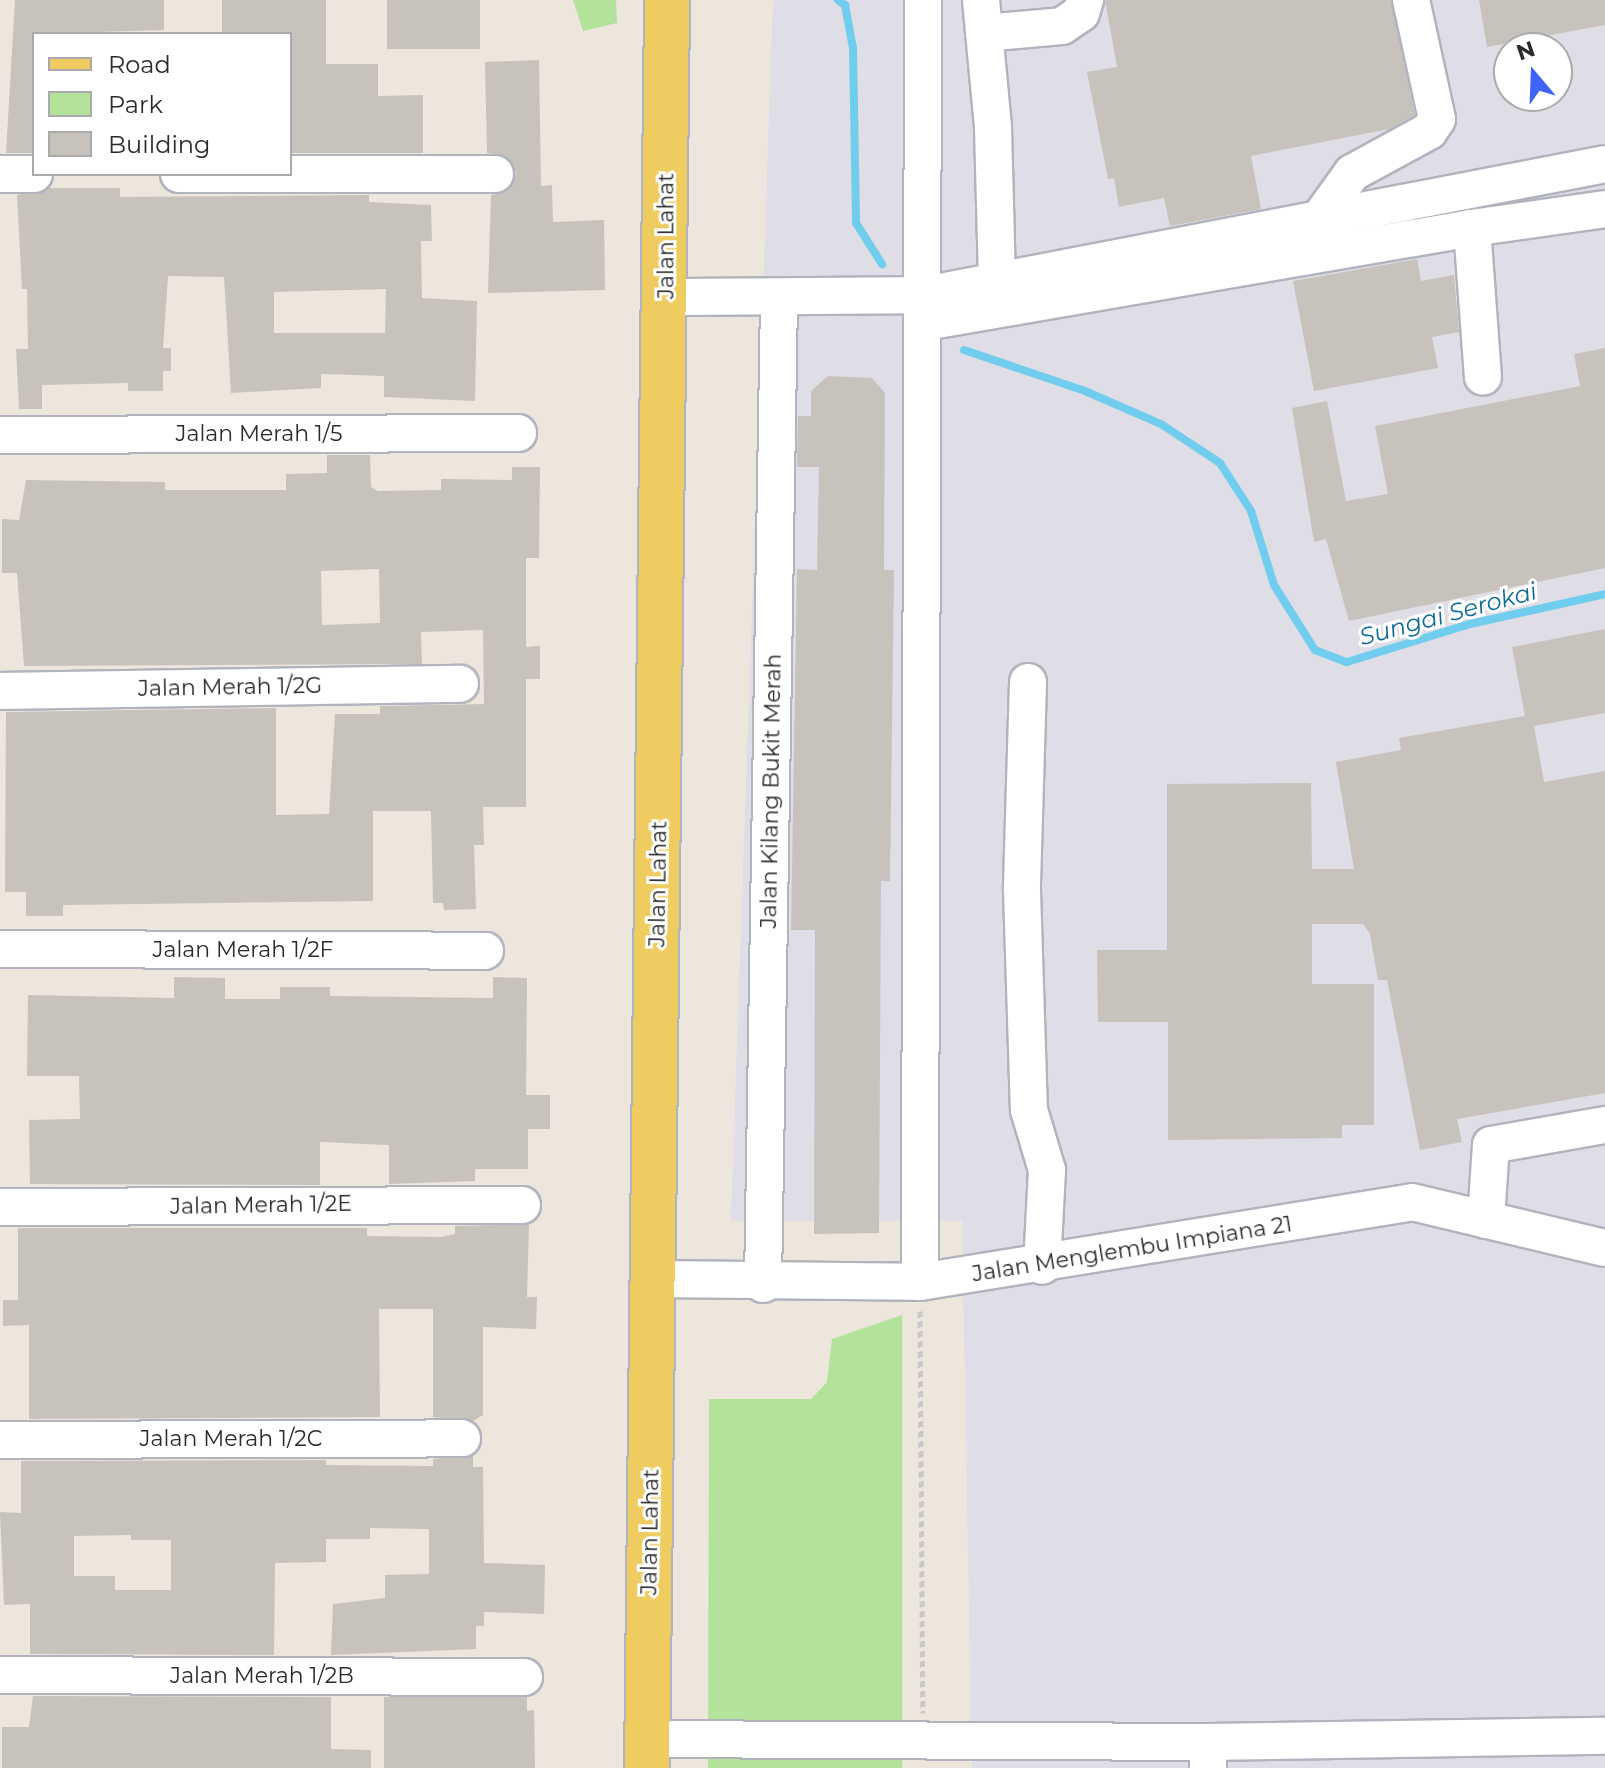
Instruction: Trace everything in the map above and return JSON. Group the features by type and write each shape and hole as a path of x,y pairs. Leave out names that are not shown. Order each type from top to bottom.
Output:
{"main road":[{"name":"Jalan Lahat","path":"648,1753 667,0"}],"street":[{"path":"920,1282 925,308 923,0"},
{"path":"997,281 983,16 1062,26 1081,13 1085,0"},
{"path":"1319,219 1360,165 1429,131 1437,119 1411,0"},
{"path":"925,308 997,281 1605,164"},
{"path":"0,174 32,174"},
{"path":"292,174 495,174"},
{"path":"666,297 779,298 925,308 1605,209"},
{"path":"1472,228 1483,377"},
{"name":"Jalan Kilang Bukit Merah","path":"763,1284 779,298"},
{"name":"Jalan Merah 1/5","path":"0,435 518,433"},
{"path":"1028,682 1022,890 1029,1110 1047,1170 1042,1266"},
{"name":"Jalan Merah 1/2G","path":"0,691 460,684"},
{"name":"Jalan Merah 1/2F","path":"0,949 485,951"},
{"path":"1486,1220 1491,1145 1605,1125"},
{"name":"Jalan Menglembu Impiana 21","path":"652,1279 763,1284 920,1282 1042,1266 1412,1202 1605,1248"},
{"name":"Jalan Merah 1/2E","path":"0,1207 522,1205"},
{"name":"Jalan Merah 1/2C","path":"0,1440 462,1438"},
{"name":"Jalan Merah 1/2B","path":"0,1675 524,1677"},
{"path":"648,1753 1208,1755 1605,1736"}],"path":[{"path":"920,1282 922,1756"}],"shaded area":[{"path":"773,0 1605,0 1605,1768 972,1768 962,1221 731,1221"}],"green space":[{"path":"573,0 616,0 617,23 583,31"},
{"path":"902,1315 902,1768 708,1768 709,1399 811,1399 827,1382 832,1339"}],"building":[{"path":"15,0 164,0 164,30 32,32 32,153 6,153"},
{"path":"222,0 326,0 326,64 378,64 378,96 423,95 423,153 292,153 292,32 222,32"},
{"path":"387,0 480,0 480,49 387,49"},
{"path":"1105,0 1391,0 1415,115 1389,129 1251,156 1261,209 1170,226 1164,198 1119,207 1114,178 1108,179 1087,72 1117,67"},
{"path":"1479,0 1605,0 1605,25 1567,32 1493,32 1493,46 1487,47"},
{"path":"539,60 541,186 552,185 553,222 604,220 605,290 488,293 491,195 506,192 516,173 506,156 487,153 485,62"},
{"path":"49,188 120,188 120,197 369,195 369,202 431,205 432,241 421,241 422,298 477,301 475,401 384,397 384,376 321,374 321,388 231,393 224,277 168,276 163,348 171,348 171,371 163,371 163,391 128,391 128,383 42,385 42,409 19,409 16,349 28,349 27,289 22,289 17,195","holes":["386,289 385,333 274,333 274,292"]},
{"path":"1417,259 1421,281 1454,275 1459,332 1432,337 1438,368 1314,391 1293,281"},
{"path":"1605,348 1605,568 1349,621 1326,539 1314,542 1292,408 1327,401 1346,501 1388,494 1375,426 1580,386 1574,354"},
{"path":"828,376 872,378 885,393 884,570 894,570 890,881 881,881 879,1233 814,1234 815,930 791,930 797,569 817,570 819,467 797,467 798,416 811,416 811,391"},
{"path":"327,455 370,455 371,487 378,491 441,490 441,479 512,480 512,467 540,467 539,558 526,558 526,647 540,646 540,679 526,679 526,807 483,807 484,845 474,845 476,909 444,910 443,903 433,903 431,811 373,811 373,901 63,905 63,916 26,916 26,892 5,892 6,712 276,708 276,815 329,814 335,714 380,714 380,706 484,704 483,630 421,632 422,664 24,666 17,573 2,573 2,519 19,520 26,480 165,482 165,490 286,490 286,474 327,473","holes":["379,569 380,623 322,625 321,571"]},
{"path":"1605,629 1605,713 1534,726 1544,782 1605,771 1605,1093 1457,1119 1462,1142 1420,1150 1387,980 1378,980 1370,934 1363,924 1312,924 1312,984 1374,984 1374,1125 1342,1125 1342,1138 1168,1140 1168,1022 1098,1022 1097,950 1167,950 1167,784 1311,783 1312,869 1354,869 1336,762 1401,750 1399,738 1525,716 1512,647"},
{"path":"174,977 225,978 225,999 280,999 280,987 330,987 330,996 493,998 493,977 527,978 526,1095 550,1095 550,1129 528,1129 528,1169 475,1169 475,1181 389,1184 389,1145 320,1142 320,1185 30,1184 29,1120 80,1119 79,1076 27,1076 28,995 174,998"},
{"path":"529,1224 527,1297 537,1297 536,1329 483,1327 483,1415 473,1421 433,1417 433,1309 379,1309 380,1417 29,1419 29,1325 3,1326 3,1300 18,1300 18,1228 367,1228 367,1236 441,1237 455,1234 455,1226"},
{"path":"473,1455 473,1467 483,1467 484,1563 545,1565 544,1614 484,1612 484,1626 476,1626 476,1649 331,1655 333,1604 385,1598 385,1575 429,1574 429,1529 370,1528 370,1539 326,1539 326,1562 275,1563 274,1655 30,1654 30,1604 4,1605 0,1512 21,1513 21,1461 326,1460 326,1465 433,1466 433,1459","holes":["131,1535 131,1540 171,1540 171,1590 115,1590 115,1576 74,1576 74,1536"]},
{"path":"33,1696 331,1697 331,1749 371,1750 371,1768 2,1768 2,1727 29,1727"},
{"path":"384,1697 527,1697 527,1711 534,1710 535,1768 384,1768"}],"waterway":[{"name":"Sungai Serokai","path":"838,0 845,5 853,48 856,223 882,264"},
{"name":"Sungai Serokai","path":"964,350 1085,391 1161,424 1220,463 1251,511 1274,585 1315,650 1347,662 1470,624 1605,594"}]}
